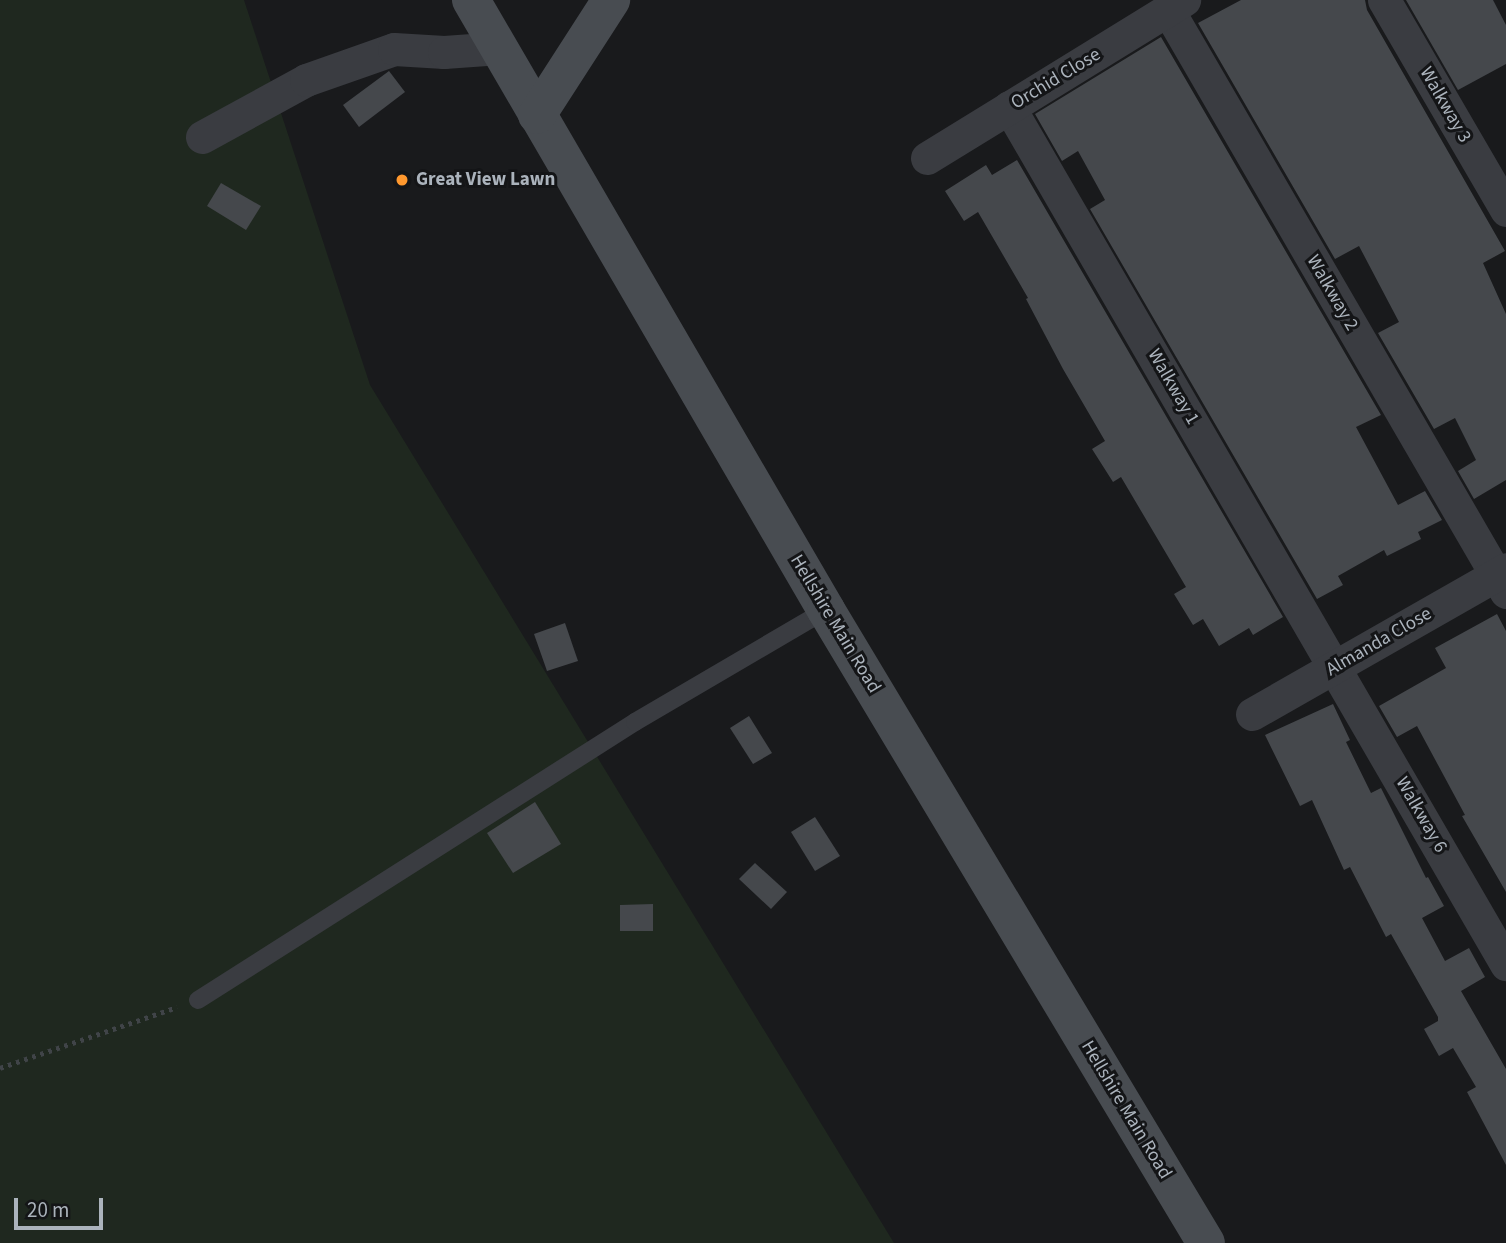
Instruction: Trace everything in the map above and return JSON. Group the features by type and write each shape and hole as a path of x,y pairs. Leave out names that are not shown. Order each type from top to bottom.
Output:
{"main road":[{"name":"Hellshire Main Road","path":"471,0 826,610 1206,1243"},
{"path":"537,115 611,0"}],"street":[{"name":"Walkway 3","path":"1384,0 1506,210"},
{"name":"Orchid Close","path":"927,158 1176,5"},
{"name":"Walkway 2","path":"1176,5 1503,579"},
{"path":"202,137 306,80 394,49 444,52 500,48"},
{"name":"Walkway 1","path":"1009,107 1336,666"},
{"name":"Almanda Close","path":"1252,714 1336,666 1503,579"},
{"name":"Walkway 6","path":"1336,666 1506,964"}],"lane":[{"path":"198,1000 635,722 826,610"}],"path":[{"path":"0,1068 198,1000"}],"shaded area":[{"path":"0,0 244,0 370,385 894,1243 0,1243"}],"building":[{"path":"1241,0 1365,0 1367,10 1505,251 1483,263 1506,314 1506,480 1474,499 1458,471 1476,460 1455,418 1434,429 1378,333 1399,322 1359,246 1335,259 1198,23"},
{"path":"1406,0 1493,0 1506,25 1506,64 1458,90"},
{"path":"1161,37 1381,415 1356,427 1398,505 1425,491 1442,520 1418,532 1421,539 1387,556 1384,550 1338,576 1343,585 1317,599 1090,209 1105,200 1078,151 1062,161 1035,114"},
{"path":"389,71 405,92 359,127 343,105"},
{"path":"1017,160 1283,617 1253,635 1249,628 1219,646 1203,619 1193,625 1174,594 1186,587 1121,477 1113,482 1092,449 1105,441 1063,369 1026,299 1028,298 978,212 964,221 945,191 986,165 992,175"},
{"path":"221,183 261,206 246,230 207,206"},
{"path":"1497,614 1506,631 1506,892 1462,816 1465,815 1417,726 1397,737 1379,706 1446,668 1435,648"},
{"path":"565,623 578,661 547,671 534,634"},
{"path":"1333,704 1350,740 1346,742 1371,793 1381,788 1426,878 1428,877 1444,906 1422,918 1445,961 1469,948 1485,977 1461,991 1506,1069 1506,1165 1467,1092 1476,1087 1453,1048 1439,1056 1424,1029 1438,1021 1438,1017 1391,934 1386,937 1350,867 1344,870 1312,800 1300,806 1265,735"},
{"path":"749,716 772,753 753,764 730,728"},
{"path":"535,802 561,844 513,873 487,833"},
{"path":"815,817 840,856 815,871 791,832"},
{"path":"755,863 787,892 771,909 739,879"},
{"path":"653,904 653,931 620,931 620,905"}],"place":[{"name":"Great View Lawn","path":"402,180"}]}
